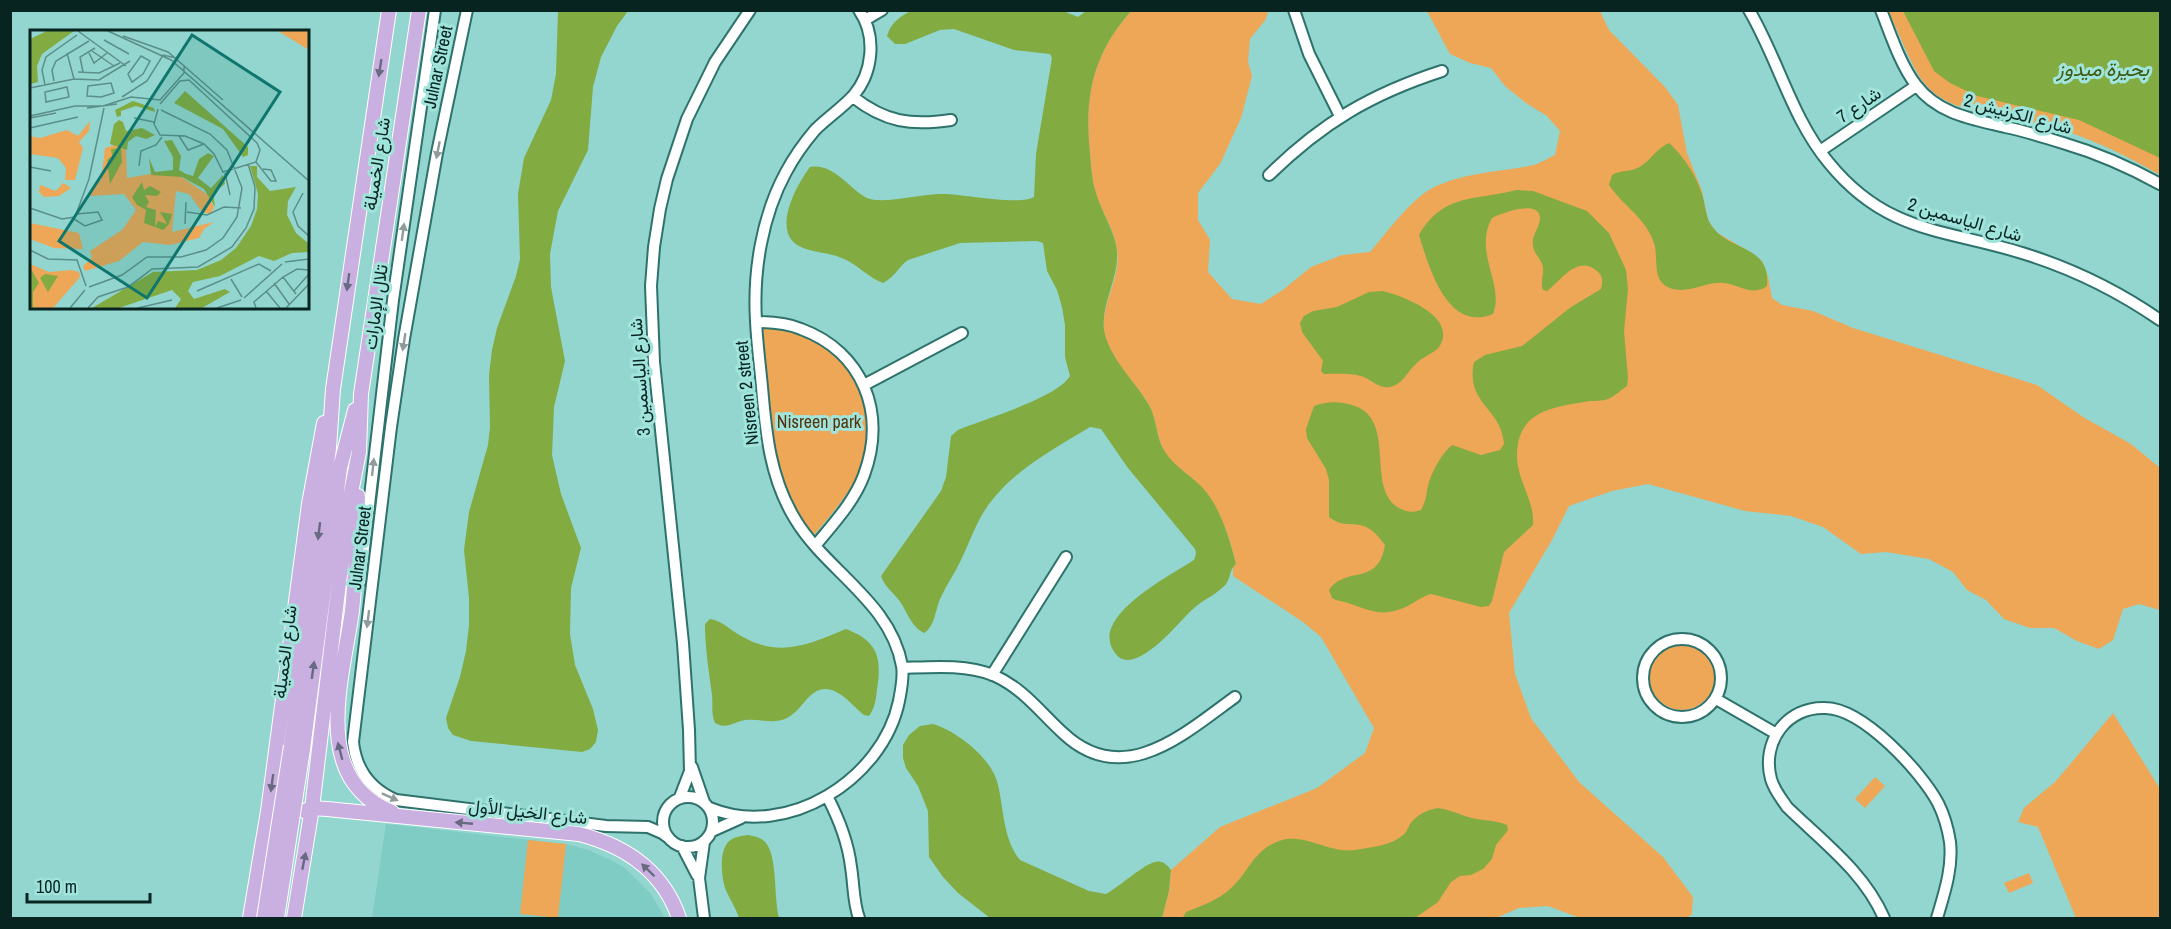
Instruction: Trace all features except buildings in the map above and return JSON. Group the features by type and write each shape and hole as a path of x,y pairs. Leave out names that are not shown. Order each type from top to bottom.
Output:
{"main road":[{"name":"شارع الخميلة","path":"277,918 328,459 333,389 389,10"},
{"name":"شارع الخميلة","path":"294,918 312,808 348,508 359,452 361,394 419,10"},
{"name":"شارع الخميلة","path":"262,846 309,504 319,446 333,389"},
{"name":"شارع الخميلة","path":"264,918 297,748 340,468 361,394"},
{"path":"359,452 352,608 336,723 337,738 341,757 353,780 370,799 384,809 409,818"},
{"path":"250,918 262,846 284,823 312,808"},
{"name":"شارع الخيل الأول","path":"312,808 579,834 599,839 636,858 652,872 665,889 679,918"}],"street":[{"name":"تلال الإمارات","path":"352,608 362,571 393,300 435,10"},
{"name":"Julnar Street","path":"467,10 437,153 397,384 353,742 354,753 368,782 386,796 407,803 606,826 648,827 669,838"},
{"name":"شارع الياسمين 3","path":"707,805 696,782 691,761 683,643 654,362 651,286 660,209 667,179 687,118 715,62 750,10"},
{"path":"862,15 882,10"},
{"path":"1294,10 1314,65 1340,116"},
{"name":"شارع الياسمين 2","path":"1749,10 1775,59 1795,106 1820,151 1847,184 1869,201 1892,216 1927,230 1996,246 2049,262 2099,284 2160,320"},
{"name":"شارع الكرنيش 2","path":"1881,10 1906,69 1916,86 1933,102 1954,114 2085,150 2123,165 2160,184"},
{"name":"Nisreen 2 street","path":"712,831 728,822 744,817 795,809 827,796 846,784 863,770 877,753 897,713 903,668 890,630 879,612 814,546 795,520 775,477 766,432 756,322 759,259 768,218 785,174 814,131 852,97 864,80 870,60 870,40 862,15"},
{"path":"1269,175 1306,141 1340,116 1406,83 1442,71"},
{"name":"شارع 7","path":"1820,151 1916,86"},
{"path":"852,97 866,107 896,120 927,123 951,120"},
{"path":"756,322 778,323 800,328 820,337 838,350 854,366 864,385 871,407 873,430 864,476 854,496 814,546"},
{"path":"864,385 962,333"},
{"path":"992,675 1066,557"},
{"path":"1688,638 1700,642 1711,650 1722,673 1721,687 1716,699 1708,708 1690,716 1670,716 1659,710 1647,694 1643,675 1652,651 1662,643 1688,638"},
{"path":"903,668 959,668 992,675 1031,699 1072,741 1110,757 1139,756 1167,745 1235,697"},
{"path":"1716,699 1775,733"},
{"path":"1884,918 1859,876 1787,807 1771,780 1770,748 1775,733 1789,719 1806,711 1825,707 1844,710 1861,720 1911,766 1938,802 1946,822 1950,844 1950,866 1937,918"},
{"name":"شارع الياسمين 3","path":"680,797 688,780 691,761"},
{"path":"704,842 690,847 682,846 669,838 663,823 664,814 667,807 680,797 689,796 707,805 713,815 712,831 704,842 699,878 704,918"},
{"path":"827,796 843,831 848,850 855,903 860,918"},
{"name":"Nisreen 2 street","path":"707,805 744,817"},
{"path":"682,846 699,878"}],"shaded area":[{"path":"386,824 566,844 588,850 625,868 651,894 665,918 372,918"}],"green space":[{"path":"1131,11 1268,11 1266,19 1250,39 1248,62 1252,76 1241,118 1220,164 1198,193 1198,220 1210,240 1208,272 1232,299 1261,304 1311,267 1342,255 1370,252 1409,207 1435,187 1463,177 1534,165 1555,155 1560,131 1547,116 1505,86 1491,68 1470,63 1450,54 1427,11 1600,11 1609,30 1665,87 1678,105 1687,153 1702,191 1708,220 1716,232 1762,261 1768,276 1772,298 1782,305 1813,311 1853,328 2037,385 2083,417 2131,444 2160,468 2160,610 2139,604 2123,609 2113,640 2099,649 2077,641 2054,628 2030,628 2004,619 1986,600 1967,590 1953,572 1929,559 1886,552 1861,554 1823,527 1791,516 1745,511 1648,484 1612,491 1569,506 1552,540 1509,613 1515,674 1531,718 1579,782 1663,857 1693,897 1692,914 1687,918 1580,918 1548,906 1519,908 1496,918 1162,918 1169,891 1171,870 1220,827 1317,788 1365,753 1374,728 1321,637 1303,622 1233,576 1233,567 1236,564 1217,510 1205,491 1167,456 1161,445 1150,406 1118,363 1106,339 1104,317 1118,261 1114,236 1096,195 1091,169 1088,114 1090,95 1099,61 1107,44"},
{"name":"بحيرة ميدوز","path":"1888,11 2160,11 2160,175 2119,153 2077,135 2048,126 1965,109 1936,95 1915,69"},
{"name":"Nisreen park","path":"763,328 797,332 825,346 839,358 850,373 865,407 866,445 862,463 842,501 814,535 798,512 786,487 778,462 772,437"},
{"path":"1682,644 1695,647 1705,654 1712,664 1715,677 1712,690 1705,700 1695,707 1682,710 1669,707 1659,700 1652,690 1649,677 1652,664 1659,654 1669,647"},
{"path":"2113,713 2160,789 2160,918 2076,918 2038,827 2018,822 2024,808 2056,781"},
{"path":"1875,777 1885,786 1865,808 1855,799"},
{"path":"528,840 566,844 558,918 520,914"},
{"path":"2029,873 2033,883 2009,893 2004,883"}],"water":[{"path":"912,10 1061,10 1078,17 1086,11 1131,11 1108,43 1094,77 1090,94 1088,132 1091,168 1098,200 1114,239 1117,253 1115,275 1105,308 1104,330 1111,350 1149,405 1165,452 1202,487 1217,509 1236,564 1223,588 1197,606 1154,648 1142,656 1130,660 1120,658 1112,648 1110,635 1114,622 1138,597 1194,560 1196,554 1195,549 1128,468 1101,429 1090,427 1047,453 1019,473 995,496 978,522 959,565 941,597 933,621 924,633 912,622 881,576 941,491 946,477 951,436 958,430 1036,400 1063,384 1070,376 1065,357 1065,325 1062,307 1057,290 1047,271 1043,243 1037,241 960,243 908,260 883,283 844,259 799,246 791,239 787,230 789,207 793,196 810,167 833,172 859,193 872,199 891,200 943,194 1004,200 1034,197 1036,154 1052,58 1050,54 1014,50 954,29 940,30 905,44 895,44 887,36 891,27"},
{"path":"558,11 628,11 617,26 601,57 593,87 588,150 558,211 550,254 551,287 565,361 554,407 552,455 561,494 581,548 571,588 570,634 575,665 593,709 598,730 596,742 590,749 582,752 471,741 453,735 448,728 446,718 466,651 469,598 464,550 469,512 488,445 489,375 492,350 520,259 518,194 524,158 551,100 556,74"},
{"name":"بحيرة ميدوز","path":"1903,11 2160,11 2160,158 2079,120 1977,96 1950,83 1934,71"},
{"path":"1669,143 1684,160 1697,181 1711,225 1730,242 1757,256 1767,273 1767,286 1751,290 1717,283 1677,290 1664,285 1660,280 1654,243 1646,226 1609,185 1612,175 1640,167 1660,148"},
{"path":"1516,190 1533,191 1587,211 1609,233 1626,270 1628,289 1624,331 1627,386 1608,399 1564,406 1540,413 1524,428 1519,439 1517,463 1531,507 1533,525 1504,552 1489,606 1481,607 1431,594 1401,609 1391,612 1375,612 1336,600 1332,598 1329,590 1344,578 1369,571 1376,566 1385,545 1377,535 1363,526 1344,524 1329,517 1329,480 1326,469 1307,438 1306,429 1314,406 1329,402 1344,403 1355,406 1368,414 1375,425 1381,471 1389,498 1404,510 1412,512 1421,510 1433,472 1448,448 1452,445 1481,455 1500,450 1504,444 1497,422 1479,397 1475,387 1474,362 1485,355 1522,346 1571,307 1601,289 1602,279 1599,273 1590,267 1583,266 1570,271 1547,291 1543,290 1543,267 1533,242 1540,219 1539,213 1528,208 1503,213 1492,218 1487,231 1487,256 1496,303 1493,314 1477,317 1463,314 1452,306 1442,294 1428,264 1419,235 1439,211 1450,205 1462,200"},
{"path":"1383,291 1415,303 1435,317 1442,326 1443,336 1439,347 1417,363 1399,383 1390,387 1382,387 1365,377 1356,375 1324,374 1321,371 1323,361 1302,332 1300,323 1304,316 1313,311 1337,307 1369,292"},
{"path":"710,619 723,624 743,637 770,647 795,647 846,629 857,634 871,645 878,660 876,696 871,713 869,716 864,715 838,693 823,689 815,692 798,710 782,720 745,720 727,726 715,723 705,633 705,624"},
{"path":"933,724 953,733 973,747 989,765 998,785 1007,834 1020,860 1089,891 1106,894 1150,864 1163,862 1171,870 1169,891 1162,918 990,918 958,893 929,857 928,811 903,758 903,745 909,735 920,726"},
{"path":"1437,808 1470,818 1501,823 1507,825 1508,830 1496,845 1492,859 1483,869 1471,875 1460,876 1451,882 1438,902 1415,918 1183,917 1186,912 1225,893 1263,850 1279,841 1298,839 1345,850 1380,846 1392,842 1405,833 1419,815"},
{"path":"747,835 764,841 771,853 779,918 739,918 725,888 722,863 726,845 733,839"}]}
